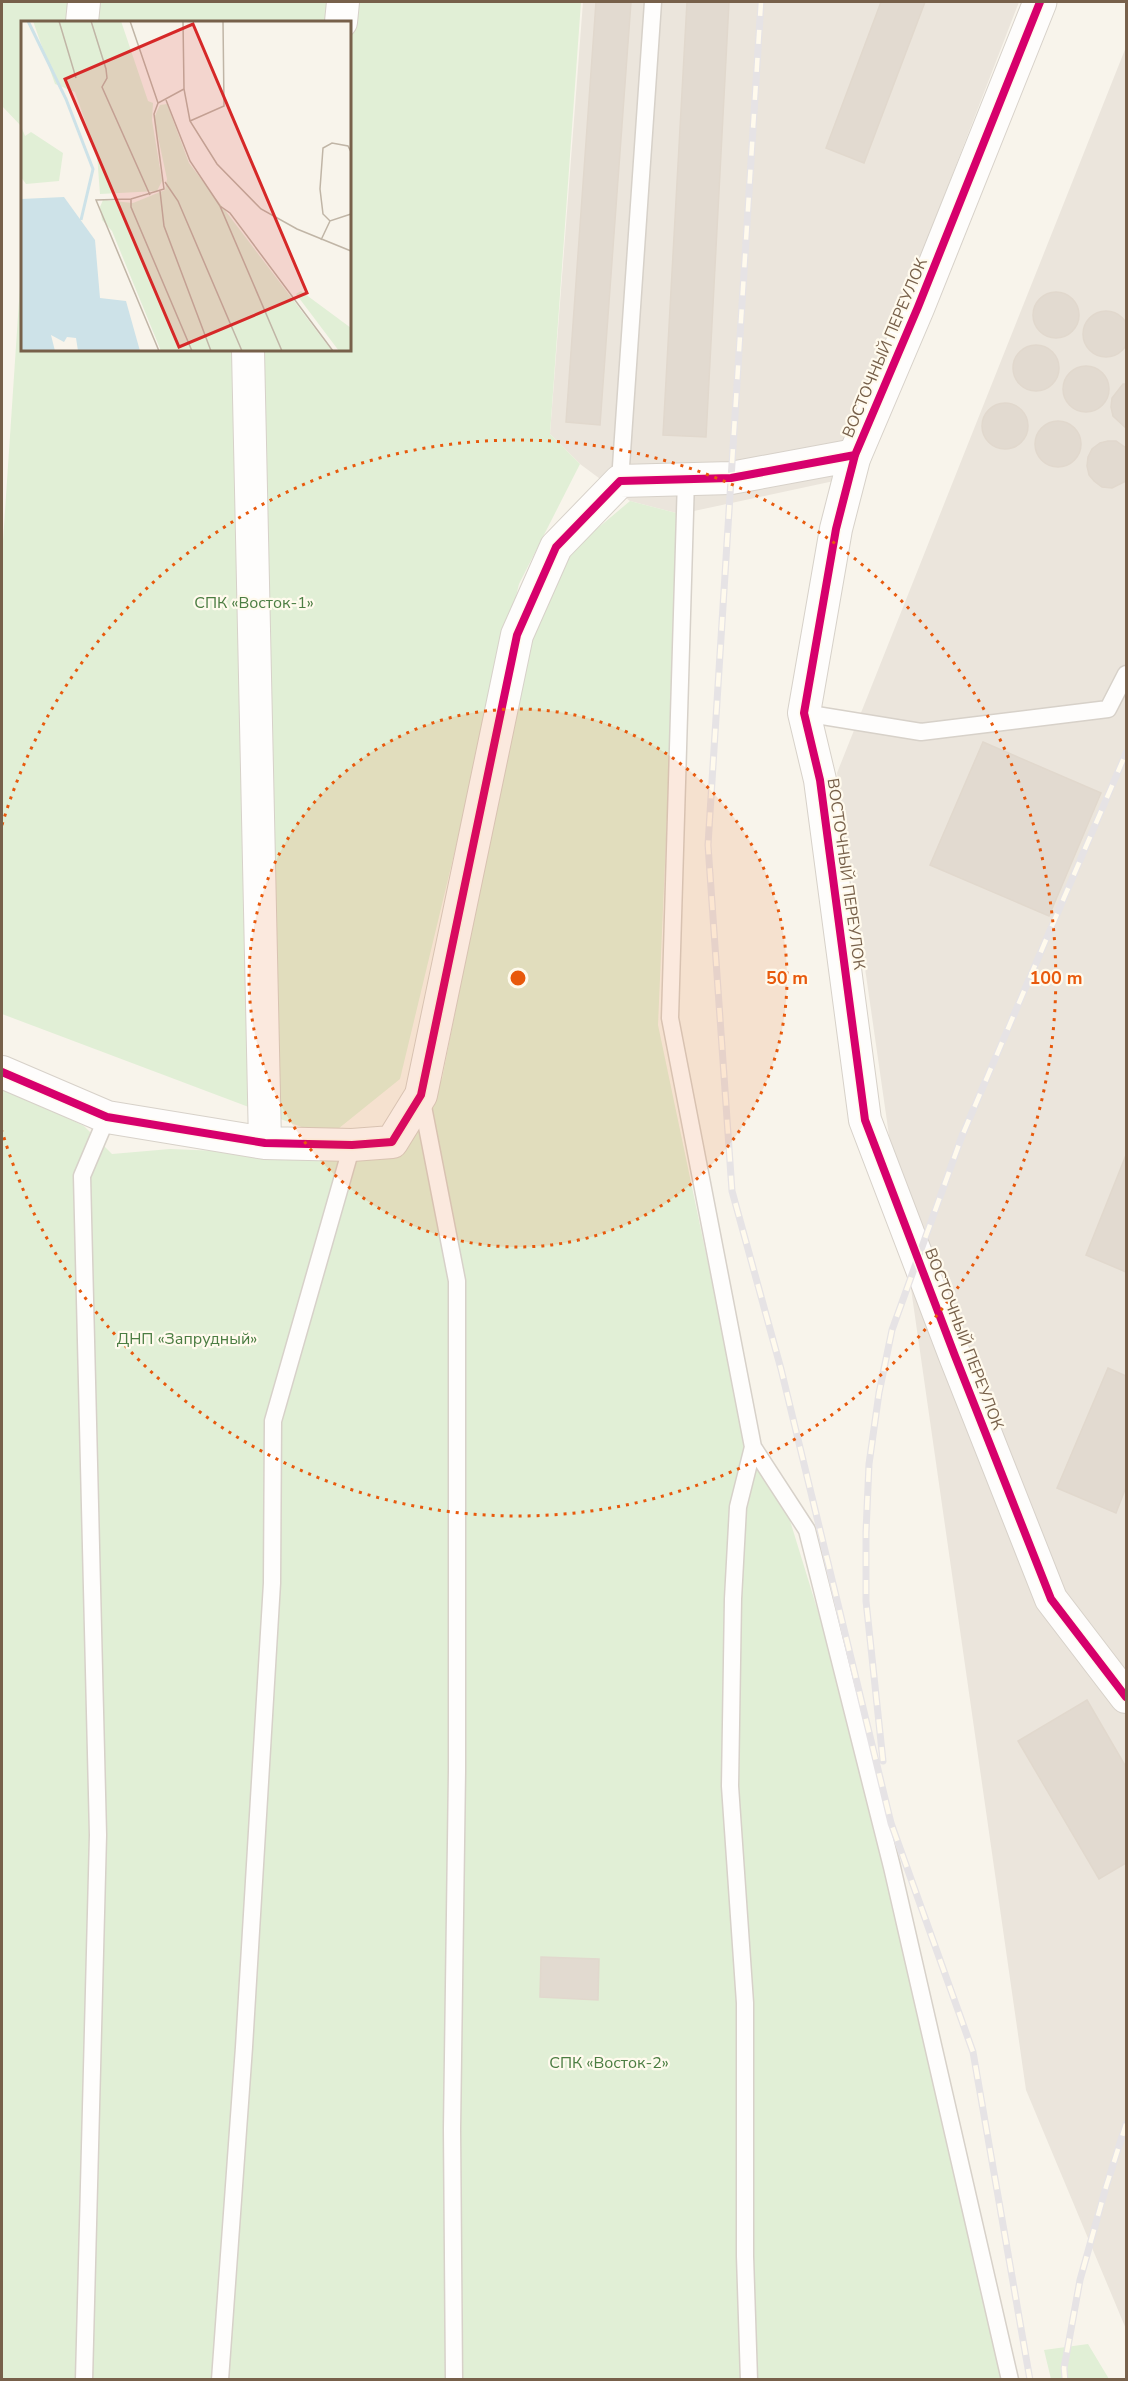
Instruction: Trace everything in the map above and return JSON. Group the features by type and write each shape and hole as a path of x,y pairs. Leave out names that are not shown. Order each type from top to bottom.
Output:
{"street":[{"path":"82,21 84,2"},
{"path":"341,21 343,2"},
{"name":"ВОСТОЧНЫЙ ПЕРЕУЛОК","path":"1040,2 918,307 855,455 836,529 804,713 820,780 865,1120 1051,1599 1126,1697"},
{"path":"248,351 266,1143"},
{"path":"2,1072 107,1117 266,1143 352,1145 392,1142 421,1095 517,635 556,547 620,481 731,478 855,455"}],"lane":[{"path":"620,481 653,2"},
{"path":"686,479 670,1018 753,1447 807,1530 892,1867 1010,2379"},
{"path":"804,713 921,732 1038,718 1108,709 1126,674"},
{"path":"421,1095 457,1281 457,1771 452,2129 454,2379"},
{"path":"84,2379 98,1835 81,1176 107,1117"},
{"path":"220,2379 244,2047 272,1583 273,1421 352,1145"},
{"path":"749,2379 745,2256 746,2003 730,1786 733,1599 738,1507 753,1447"}],"shaded area":[{"path":"583,2 1019,2 834,481 680,514 630,501 580,464 550,434"},
{"path":"1126,47 1126,2329 1026,2090 837,773"}],"green space":[{"name":"СПК «Восток-1»","path":"2,2 581,2 550,434 580,464 519,584 400,1079 328,1137 2,1014 2,556 21,271 21,351 351,351 351,21 21,21 21,126 2,106"},
{"name":"СПК «Восток-2»","path":"630,501 680,514 658,1025 748,1454 780,1488 871,1784 1003,2379 2,2379 2,1086 84,1126 112,1154 170,1149 392,1158 442,1079 542,575"},
{"path":"1088,2344 1109,2379 1051,2379 1044,2350"}],"building":[{"path":"596,2 631,2 600,425 566,422"},
{"path":"687,2 729,2 706,437 663,435"},
{"path":"881,2 925,2 864,163 826,148"},
{"path":"1056,292 1065,293 1073,298 1078,306 1078,324 1073,332 1065,337 1056,338 1047,337 1039,332 1034,324 1033,315 1034,306 1039,298 1047,293"},
{"path":"1106,311 1122,318 1129,334 1122,350 1106,357 1090,350 1083,334 1090,318"},
{"path":"1036,345 1045,346 1053,351 1058,359 1058,377 1053,385 1045,390 1036,391 1027,390 1019,385 1014,377 1013,368 1014,359 1019,351 1027,346"},
{"path":"1086,366 1095,367 1103,372 1108,380 1108,398 1103,406 1095,411 1086,412 1077,411 1069,406 1064,398 1063,389 1064,380 1069,372 1077,367"},
{"path":"1123,384 1126,384 1126,428 1113,416 1111,407 1112,398"},
{"path":"1005,403 1014,404 1021,410 1027,417 1027,435 1021,442 1014,448 1005,449 996,448 989,442 983,435 982,426 983,417 989,410 996,404"},
{"path":"1058,421 1067,422 1075,427 1080,435 1080,453 1075,461 1067,466 1058,467 1049,466 1041,461 1036,453 1035,444 1036,435 1041,427 1049,422"},
{"path":"1108,441 1116,441 1126,448 1126,481 1112,488 1102,487 1094,481 1089,475 1087,466 1092,449"},
{"path":"983,742 1101,793 1049,916 930,865"},
{"path":"1126,1155 1126,1272 1086,1255"},
{"path":"1108,1368 1126,1376 1126,1487 1116,1513 1057,1488"},
{"path":"1087,1700 1126,1767 1126,1863 1099,1879 1018,1741"},
{"path":"541,1957 599,1959 598,2000 540,1997"}],"railway":[{"path":"761,2 708,845 732,1191 781,1369 891,1823 973,2052 1030,2380"},
{"path":"883,1761 866,1601 866,1532 869,1464 879,1393 892,1330 962,1136 1126,753"},
{"path":"1065,2380 1064,2368 1080,2280 1126,2124"}],"cycle path":[{"path":"1040,2 918,307 855,455 836,529 804,713 820,780 865,1120 1051,1599 1126,1697"},
{"path":"2,1072 107,1117 265,1143 352,1145 392,1142 421,1095 517,635 556,547 620,481 731,478 855,455"}],"park label":[{"name":"ДНП «Запрудный»","path":"187,1339"}]}
